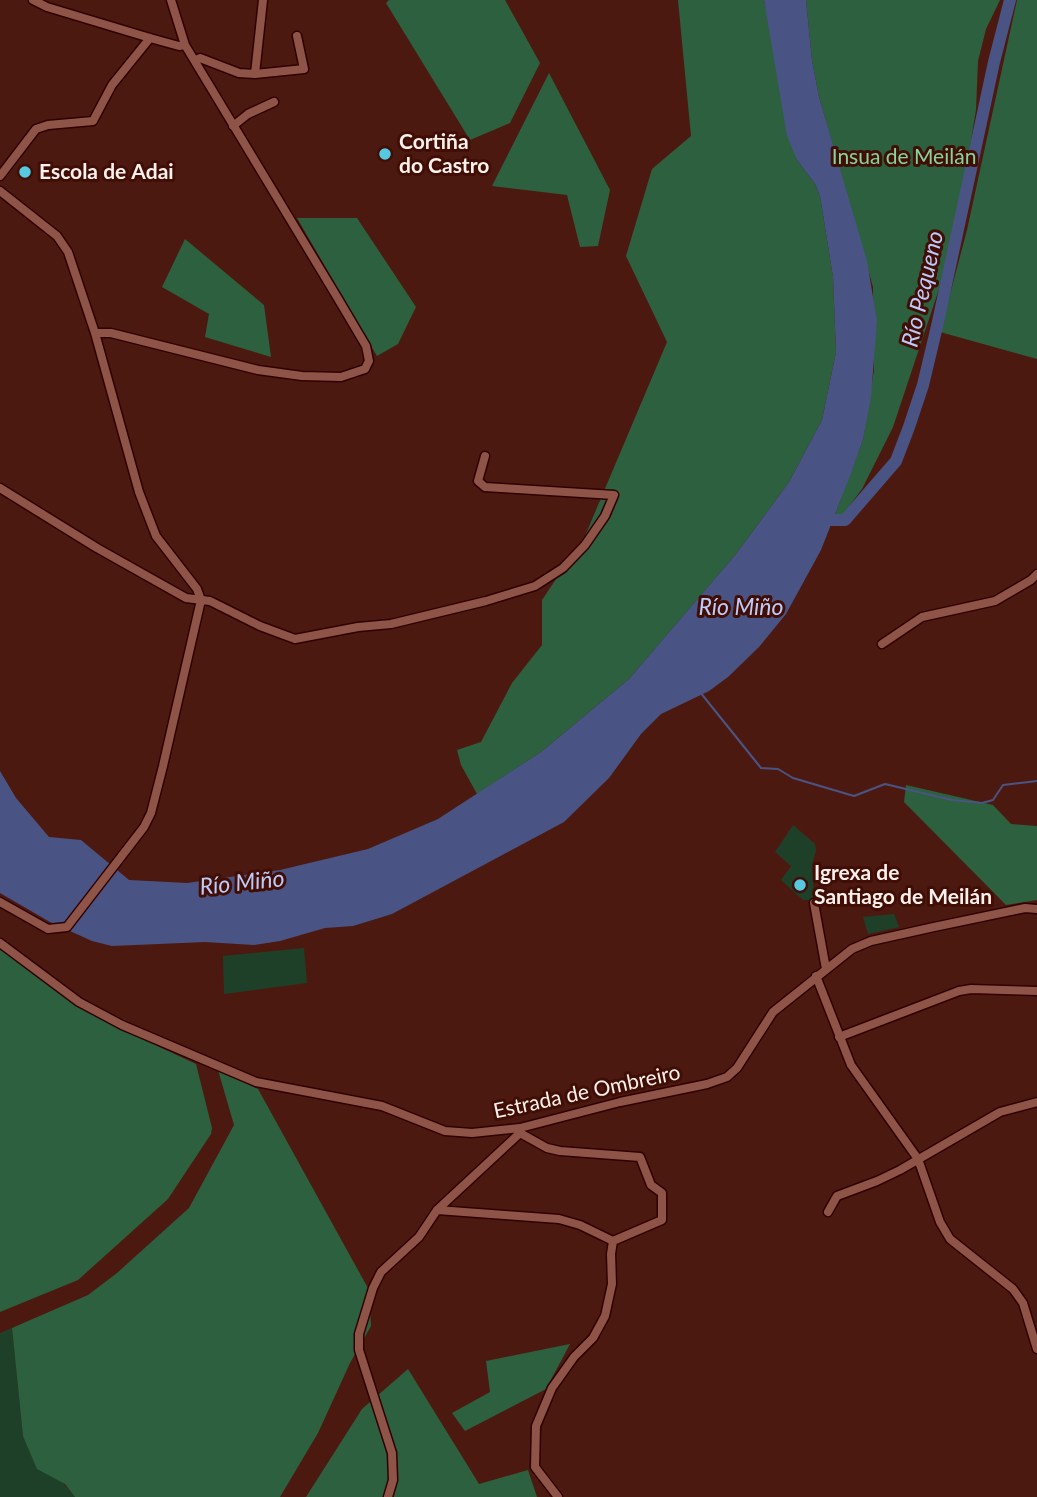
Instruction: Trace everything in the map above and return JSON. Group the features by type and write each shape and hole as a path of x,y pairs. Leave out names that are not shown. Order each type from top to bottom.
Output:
{"street":[{"path":"33,0 47,8 179,46 184,41"},
{"path":"95,332 111,333 258,370 302,376 341,377 365,369 369,361 366,346 184,41 171,0"},
{"path":"255,74 264,0"},
{"path":"195,60 200,58 239,73 304,69 297,36"},
{"path":"0,176 36,129 48,124 93,121 112,85 150,38"},
{"path":"233,126 248,114 274,102"},
{"path":"0,191 57,236 68,252 95,332 139,492 156,536 197,589 201,600 151,813 144,827 72,923 63,929 48,929 0,902"},
{"path":"0,488 97,548 186,598 210,601 260,626 295,639 358,627 391,624 486,601 535,586 563,568 585,545 605,516 614,495 485,487 478,481 485,456"},
{"path":"882,644 922,617 995,601 1037,574"},
{"path":"814,903 826,969"},
{"name":"Estrada de Ombreiro","path":"0,943 79,1002 122,1025 256,1082 382,1106 445,1131 472,1133 520,1130 620,1102 707,1084 726,1077 737,1068 774,1012 852,949 871,941 1025,908 1037,909"},
{"path":"816,976 851,1065 918,1159 940,1222 950,1239 1013,1289 1023,1303 1037,1349"},
{"path":"839,1037 959,991 1037,991"},
{"path":"828,1212 837,1196 877,1181 1000,1112 1037,1102"},
{"path":"388,1497 393,1480 392,1453 359,1350 359,1334 381,1272 419,1237 437,1210 520,1130 547,1148 560,1151 640,1157 651,1185 662,1193 662,1220 613,1241 558,1219 437,1210"},
{"path":"558,1497 535,1467 536,1426 552,1388 574,1357 593,1338 605,1316 612,1284 613,1241"}],"green space":[{"path":"389,0 505,0 540,63 510,123 470,140 386,3"},
{"path":"678,0 764,0 797,160 815,184 820,196 833,277 836,352 822,420 789,482 736,554 629,679 541,752 477,794 461,765 457,750 481,742 512,683 542,645 542,600 585,536 667,342 626,256 652,169 691,136"},
{"name":"Insua de Meilán","path":"806,0 1000,0 986,29 978,61 976,110 946,268 893,427 862,489 841,517 834,517 863,440 874,370 873,287 819,97"},
{"path":"1017,0 1037,0 1037,359 940,332 967,230"},
{"path":"549,73 610,190 598,246 580,247 567,195 492,186"},
{"path":"297,218 357,218 416,307 398,344 377,356"},
{"path":"185,239 264,305 271,357 205,337 209,314 162,287"},
{"path":"906,785 993,805 1011,824 1037,826 1037,900 1006,905 904,802"},
{"path":"793,825 815,844 812,865 814,897 811,900 803,900 781,880 791,866 775,852"},
{"path":"894,914 899,927 868,934 863,917"},
{"path":"304,948 307,983 224,994 223,956"},
{"path":"0,949 87,1010 196,1064 212,1128 211,1134 168,1199 78,1280 0,1312"},
{"path":"218,1070 258,1089 369,1290 371,1326 350,1363 318,1433 280,1497 75,1497 65,1484 37,1469 23,1436 12,1328 88,1295 117,1273 189,1208 234,1125"},
{"path":"12,1328 23,1436 75,1497 0,1497 0,1333"},
{"path":"570,1344 546,1389 465,1431 452,1413 490,1392 486,1361"},
{"path":"408,1369 479,1484 528,1470 537,1497 306,1497 362,1409"}],"water":[{"name":"Río Miño","path":"764,0 806,0 819,97 867,261 877,321 871,397 863,440 850,476 821,550 786,614 759,647 709,691 661,714 641,734 609,778 564,822 392,914 353,926 325,928 280,941 254,945 205,942 112,946 92,941 50,922 0,893 0,771 16,798 49,837 81,840 129,880 187,883 280,870 368,849 438,819 541,752 629,679 736,554 789,482 822,420 836,352 833,277 820,196 815,184 797,160 787,136"}],"waterway":[{"name":"Río Pequeno","path":"818,520 845,520 896,461 909,427 923,385 938,322 1010,0"},
{"path":"700,692 761,768 778,769 793,778 854,796 885,784 952,800 982,803 993,800 1003,785 1037,781"}],"place":[{"name":"Cortiña do Castro","path":"385,154"},
{"name":"Escola de Adai","path":"25,172"},
{"name":"Igrexa de Santiago de Meilán","path":"800,885"}]}
